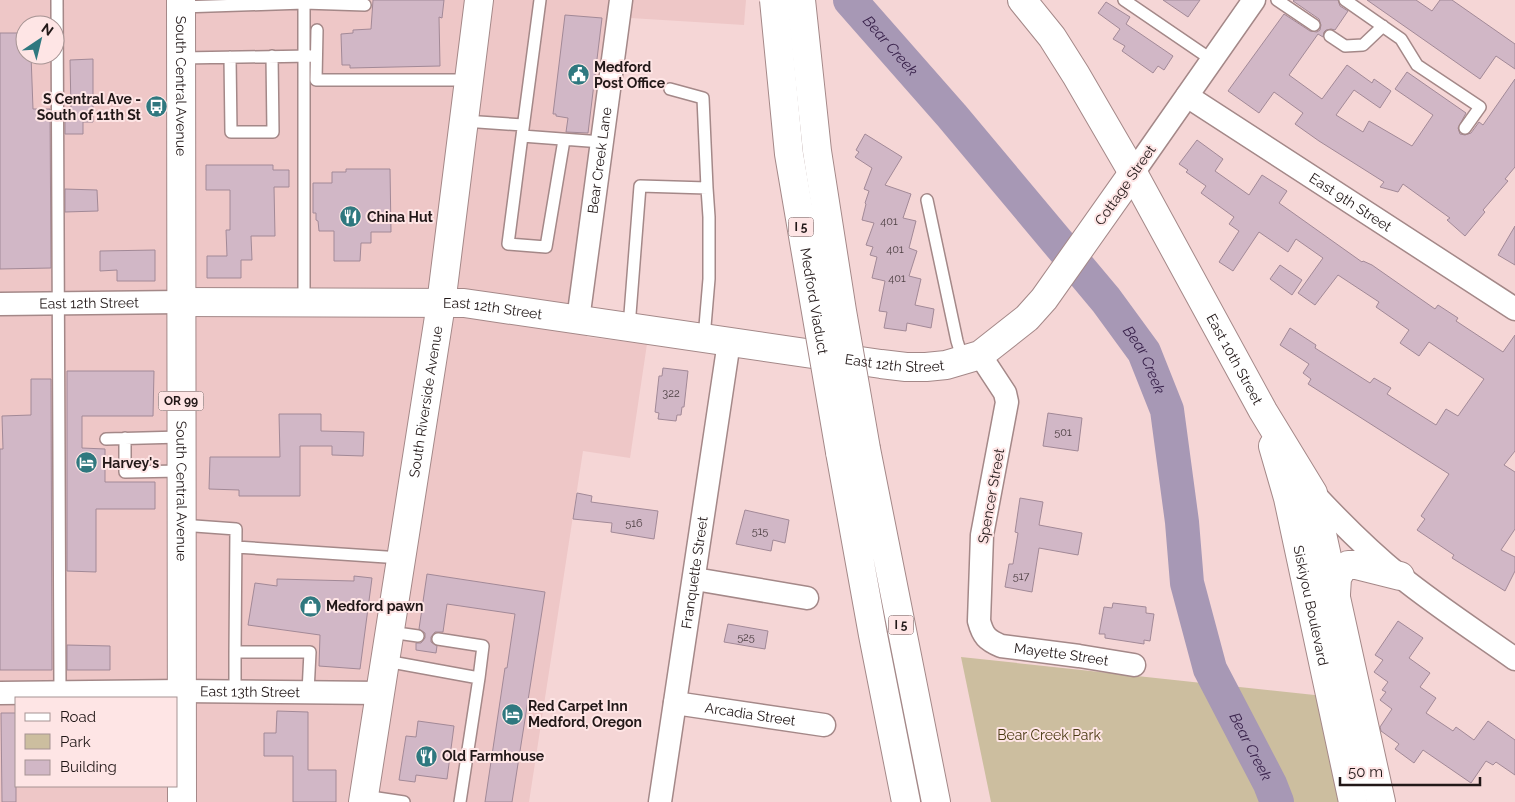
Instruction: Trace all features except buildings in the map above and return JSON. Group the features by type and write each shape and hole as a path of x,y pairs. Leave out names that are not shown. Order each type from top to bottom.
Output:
{"main road":[{"name":"South Riverside Avenue","path":"364,799 441,304 480,0"},
{"name":"Medford Viaduct","path":"774,0 789,154 873,635 906,802"},
{"name":"Medford Viaduct","path":"801,0 817,151 842,311 866,449 936,802"},
{"name":"East 10th Street","path":"1022,0 1052,37 1076,75 1133,173 1263,411 1313,493"},
{"name":"South Central Avenue","path":"181,3 180,437 182,802"},
{"name":"Cottage Street","path":"981,352 1027,318 1044,299 1133,173"},
{"name":"East 12th Street","path":"181,302 464,303 906,367 946,365 981,352"},
{"name":"Siskiyou Boulevard","path":"1263,411 1288,498 1353,802"},
{"name":"Siskiyou Boulevard","path":"1313,493 1381,802"},
{"path":"1336,594 1337,578 1342,569 1348,565 1356,565 1400,576"}],"street":[{"name":"Bear Creek Lane","path":"578,320 621,0"},
{"name":"Cottage Street","path":"1133,173 1254,0"},
{"name":"East 9th Street","path":"1187,96 1515,309"},
{"name":"East 12th Street","path":"0,304 181,302"},
{"name":"Franquette Street","path":"660,802 694,579 717,340"},
{"name":"Spencer Street","path":"981,352 1005,392 1007,402 982,535 979,621 982,633 990,642"},
{"name":"East 10th Street","path":"1313,493 1361,542 1400,576 1515,660"},
{"path":"694,579 807,598"},
{"name":"Mayette Street","path":"990,642 1001,646 1134,665"},
{"name":"East 13th Street","path":"0,693 182,691 381,693"},
{"name":"Arcadia Street","path":"676,703 824,725"}],"lane":[{"path":"57,0 60,692"},
{"path":"540,0 508,244 546,248 564,140"},
{"path":"1124,0 1212,60"},
{"path":"1277,0 1314,25"},
{"path":"1345,0 1401,39 1417,65 1480,107 1465,128"},
{"path":"181,3 304,2 365,5"},
{"path":"304,2 304,302"},
{"path":"1330,36 1345,46 1363,45 1382,26"},
{"path":"317,30 316,80 469,80"},
{"path":"230,57 231,132 273,132 272,56"},
{"path":"181,58 316,56"},
{"path":"670,89 703,98 709,218 709,279 717,340"},
{"path":"464,121 522,130 564,140 602,142"},
{"path":"629,327 640,186 707,188"},
{"path":"927,200 957,341 981,352"},
{"path":"106,439 180,437"},
{"path":"125,438 125,472 181,471"},
{"path":"181,525 236,529 235,691"},
{"path":"236,547 402,558"},
{"path":"390,632 418,636"},
{"path":"438,639 483,646 460,802"},
{"path":"236,652 310,652 308,692"},
{"path":"386,661 479,678"},
{"path":"364,799 404,802"}],"shaded area":[{"path":"0,0 746,0 744,25 630,18 587,337 647,344 630,458 583,451 529,802 0,802"}],"green space":[{"name":"Bear Creek Park","path":"961,657 1324,696 1347,802 991,802"}],"waterway":[{"name":"Bear Creek","path":"850,0 952,116 1106,300 1144,352 1167,410 1182,522 1187,583 1210,669 1270,784 1277,802"}],"place":[{"name":"Medford Post Office","path":"578,75"},
{"name":"S Central Ave - South of 11th St","path":"157,107"},
{"name":"China Hut","path":"351,217"},
{"name":"Harvey's","path":"86,463"},
{"name":"Medford pawn","path":"310,606"},
{"name":"Red Carpet Inn Medford, Oregon","path":"512,714"},
{"name":"Old Farmhouse","path":"426,756"}]}
